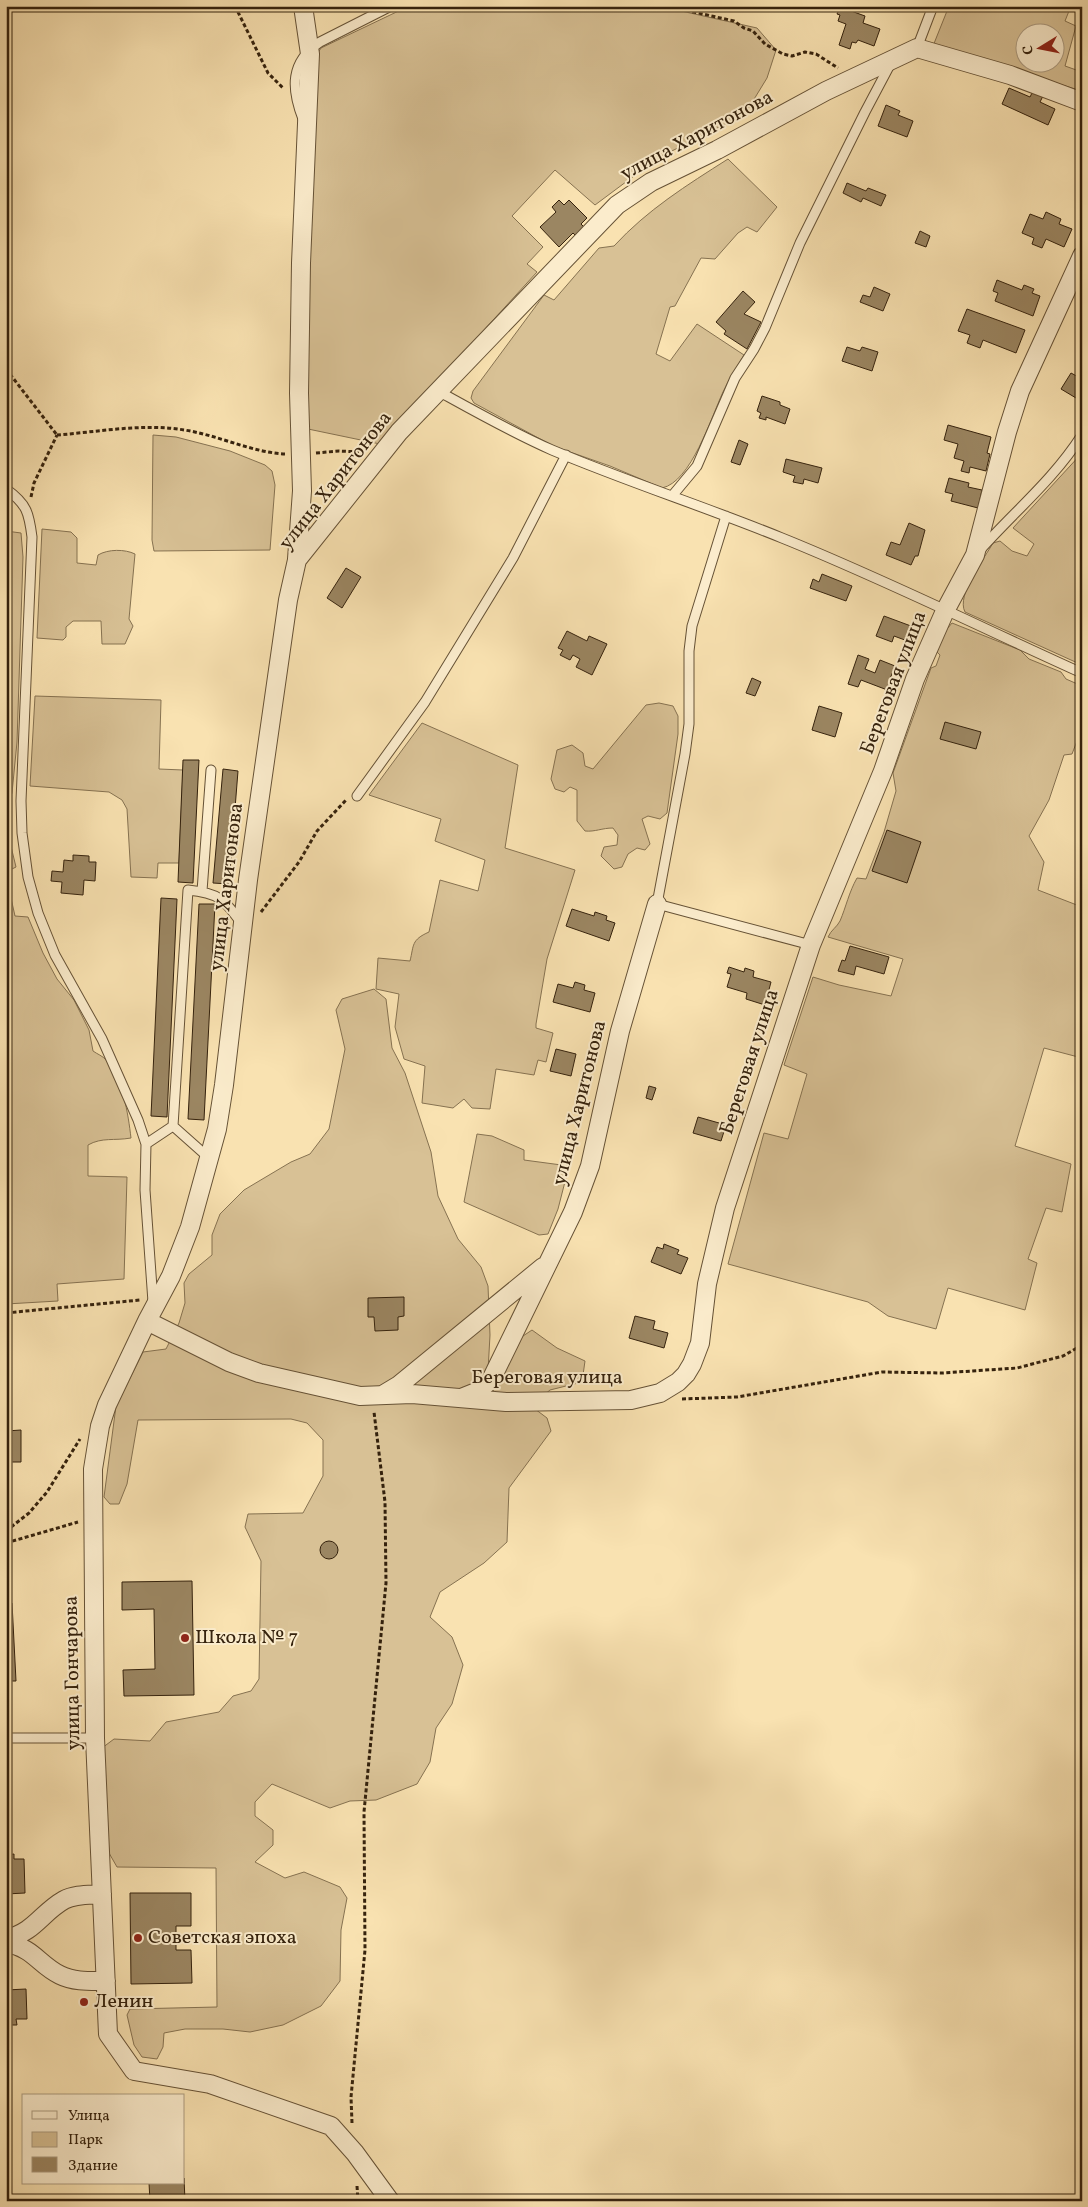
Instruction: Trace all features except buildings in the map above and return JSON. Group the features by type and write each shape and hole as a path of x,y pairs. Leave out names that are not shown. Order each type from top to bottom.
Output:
{"street":[{"path":"297,560 301,510 299,365 309,50 303,6"},
{"path":"918,48 1010,75 1082,102"},
{"name":"улица Харитонова","path":"151,1308 171,1276 190,1227 220,1109 243,925 288,600 297,560 400,432 617,205 629,195 851,79 918,48"},
{"name":"Береговая улица","path":"151,1308 221,1358 259,1374 347,1394 377,1396 412,1394 506,1402 632,1400 660,1393 678,1382 686,1374 700,1343 707,1284 725,1208 811,945 883,771 915,679 945,610 975,555 1007,432 1020,391 1082,256"},
{"name":"улица Харитонова","path":"458,1398 476,1392 491,1380 573,1212 590,1166 620,1031 657,904"},
{"path":"377,1396 399,1385 547,1263"},
{"name":"улица Гончарова","path":"151,1308 107,1405 100,1426 93,1469 95,1738 108,2034 134,2070 210,2084 331,2126 355,2153"},
{"path":"6,1939 26,1931 65,1899 82,1895 102,1894"},
{"path":"44,1917 38,1930 37,1940 39,1952 46,1964"},
{"path":"6,1943 22,1947 58,1974 71,1980 106,1981"},
{"path":"355,2153 390,2201"}],"lane":[{"path":"306,131 296,103 295,79 300,62 309,50 320,42 391,6"},
{"path":"918,48 933,6"},
{"path":"672,496 691,474 700,458 735,378 765,328 800,243 864,112 893,60"},
{"path":"438,391 488,419 566,455 821,554 1082,674"},
{"name":"Береговая улица","path":"975,555 1021,510 1056,471 1082,435"},
{"path":"357,796 425,702 498,584 566,455"},
{"path":"6,489 19,498 30,514 32,538 21,801 22,833 28,877 38,913 55,954 102,1038 138,1120 146,1144 145,1190 151,1308"},
{"path":"726,516 696,610 690,638 689,724 669,849 657,904 811,945"},
{"path":"202,891 210,770"},
{"path":"173,1126 188,890 202,891 215,895 221,899 243,925"},
{"path":"146,1144 173,1126"},
{"path":"173,1126 209,1158"},
{"path":"6,1738 95,1738"}],"path":[{"path":"235,6 268,73 296,103"},
{"path":"667,6 734,21 744,28 753,31 765,44 783,54 792,56 805,52 816,54 832,63 851,79"},
{"path":"6,369 57,435"},
{"path":"57,435 130,428 170,428 186,430 262,452 301,454 352,451 382,455"},
{"path":"30,514 34,483 57,435"},
{"path":"243,925 264,910 299,862 324,821 346,800 357,796"},
{"path":"6,1313 129,1301 151,1308"},
{"path":"676,1399 737,1397 882,1372 942,1373 1017,1368 1064,1356 1082,1345"},
{"path":"355,2153 351,2108 365,1950 364,1812 386,1583 385,1502 377,1396"},
{"path":"6,1531 29,1513 47,1492 83,1435"},
{"path":"6,1543 64,1525 92,1519"},
{"path":"357,2184 358,2201"}],"green space":[{"path":"409,6 659,6 757,28 776,50 767,78 745,114 658,158 595,205 555,170 512,216 543,247 527,264 537,272 380,444 308,429 305,411 314,59 321,48"},
{"path":"949,6 1071,6 1065,21 1076,26 1066,62 1066,22 1016,22 1016,71 933,46"},
{"path":"1066,66 1082,72 1082,91 1019,72 1066,72"},
{"path":"728,159 777,207 757,232 747,227 738,233 715,259 701,258 675,306 670,307 656,354 670,361 697,324 744,355 725,387 699,448 682,474 672,483 662,488 610,466 553,446 474,403 471,398 473,391 544,295 554,300 599,248 614,246 654,210 683,188"},
{"path":"153,435 176,437 230,451 265,465 272,471 275,485 270,550 154,551 152,540"},
{"path":"1082,453 1082,665 965,612 963,605 964,596 972,577 993,543 1000,541 1012,551 1027,556 1034,544 1013,528"},
{"path":"42,529 71,532 77,538 77,563 96,565 98,555 116,550 135,554 129,619 133,626 125,644 102,644 101,621 73,621 66,627 66,637 63,640 37,638"},
{"path":"6,531 21,533 23,557 17,742 12,793 8,805 7,830 16,867 6,872"},
{"path":"952,623 1020,650 1029,659 1061,672 1066,679 1082,686 1082,728 1072,754 1064,755 1049,800 1029,836 1044,862 1038,890 1082,907 1082,1058 1044,1048 1015,1146 1071,1164 1062,1212 1046,1208 1028,1259 1037,1263 1025,1310 948,1288 936,1329 888,1316 868,1302 728,1264 764,1133 788,1139 807,1074 784,1065 813,977 839,985 891,996 903,959 828,937 840,921 857,878 866,879 884,832 896,791 893,773 931,668 936,666 940,655 937,652 943,634"},
{"path":"35,696 161,700 159,769 183,770 179,863 158,863 157,878 131,877 127,809 122,800 109,792 30,786"},
{"path":"659,703 673,706 678,716 678,734 667,813 660,819 648,816 642,819 650,844 645,850 637,848 628,854 622,867 614,869 601,856 604,847 617,845 618,835 613,828 585,831 577,821 577,790 570,787 564,792 555,789 551,779 557,750 572,745 583,753 585,766 593,769 646,705"},
{"path":"422,723 518,765 505,848 575,870 547,959 536,1024 536,1028 553,1033 546,1062 538,1060 534,1075 496,1069 490,1109 472,1108 464,1099 453,1108 422,1103 425,1066 404,1059 395,1027 399,994 376,989 378,958 410,961 416,940 429,932 440,880 478,891 485,860 435,841 441,819 369,795"},
{"path":"6,876 15,916 28,917 43,953 57,979 74,1000 89,1030 93,1051 105,1059 117,1077 126,1108 131,1138 103,1140 88,1145 88,1176 127,1177 124,1279 57,1284 58,1301 6,1304"},
{"path":"374,989 386,999 392,1048 405,1073 431,1152 438,1196 458,1239 481,1267 488,1286 490,1335 488,1371 508,1346 532,1330 557,1348 585,1361 582,1382 550,1390 531,1406 547,1418 551,1431 509,1488 507,1542 484,1563 440,1592 430,1617 452,1637 463,1665 452,1704 436,1728 430,1762 417,1784 376,1800 350,1801 330,1808 272,1784 255,1802 255,1816 273,1830 273,1845 255,1862 285,1878 304,1872 340,1887 347,1898 341,1930 340,1981 321,2006 283,2025 250,2032 223,2029 185,2029 164,2033 163,2047 157,2059 142,2057 134,2045 127,2015 130,2009 217,2007 216,1868 117,1867 109,1853 102,1748 114,1739 150,1741 166,1722 219,1712 233,1696 251,1691 259,1679 261,1561 245,1527 248,1514 303,1513 323,1476 323,1440 307,1423 291,1419 138,1420 127,1484 119,1504 110,1504 104,1497 116,1406 143,1352 166,1349 179,1323 185,1303 184,1283 189,1274 212,1255 212,1235 220,1214 244,1190 291,1162 310,1154 329,1129 345,1049 336,1010 342,999"},
{"path":"477,1134 492,1136 524,1150 524,1160 569,1166 558,1209 548,1234 539,1235 464,1202"}],"place":[{"name":"Школа № 7","path":"185,1638"},
{"name":"Советская эпоха","path":"138,1938"},
{"name":"Ленин","path":"84,2002"}]}
